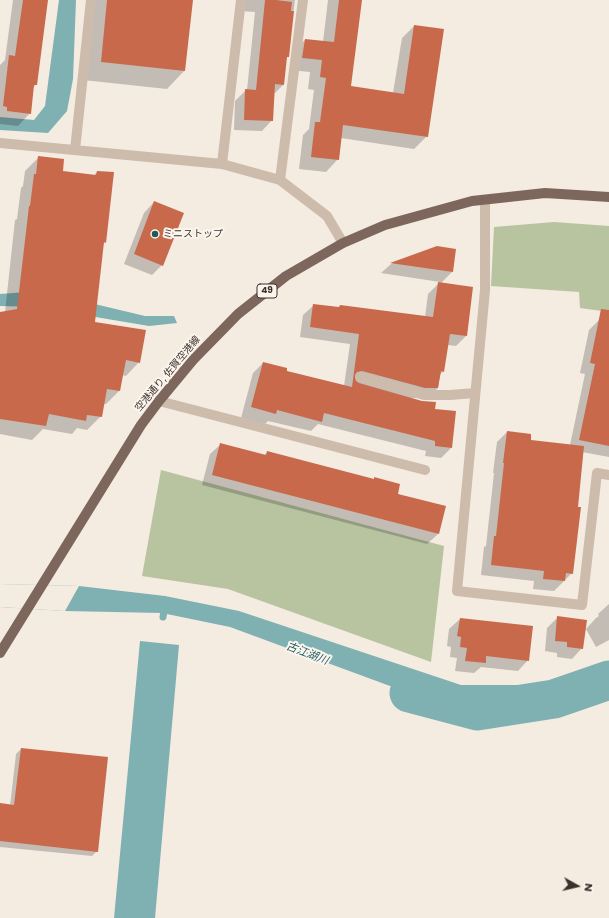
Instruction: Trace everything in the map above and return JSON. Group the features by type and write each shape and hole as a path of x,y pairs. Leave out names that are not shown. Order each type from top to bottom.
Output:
{"main road":[{"name":"空港通り, 佐賀空港線","path":"0,653 141,426 159,401 193,360 238,314 286,276 343,243 385,225 472,201 545,193 609,197"}],"street":[{"path":"75,150 91,0"},
{"path":"222,164 241,0"},
{"path":"280,180 302,0"},
{"path":"0,142 222,164 280,180 327,216 343,243"},
{"path":"485,200 485,290 457,591 582,605 597,473 609,475"},
{"path":"361,377 424,394 450,395 475,393"},
{"path":"159,401 425,470"}],"green space":[{"path":"554,222 609,226 609,312 580,308 579,292 491,286 494,227"},
{"path":"161,470 444,546 431,662 228,589 142,576"}],"water":[{"path":"59,0 76,0 73,79 67,111 48,133 0,130 0,117 34,120 45,106"},
{"path":"40,291 145,316 174,316 177,323 149,326 36,307 0,306 0,294"},
{"path":"0,584 79,586 165,596 239,611 461,685 543,685 609,666 609,686 542,704 447,707 230,627 162,613 65,611 0,607"},
{"path":"140,641 179,645 155,918 114,918"}],"pier":[{"path":"0,584 79,586 65,611 0,607"}],"building":[{"path":"23,0 48,0 37,85 34,85 31,114 7,111 7,107 3,106 9,55 15,56"},
{"path":"107,0 193,0 185,71 101,62"},
{"path":"265,0 292,2 291,11 294,11 289,57 287,57 284,85 275,84 273,121 244,120 245,89 256,90"},
{"path":"339,0 362,0 351,86 404,94 414,25 444,29 428,137 343,125 339,160 311,157 315,122 320,122 326,78 320,77 322,60 302,58 305,39 334,42"},
{"path":"38,156 64,159 63,171 96,175 97,171 114,172 95,322 146,330 140,363 126,360 120,391 107,389 102,417 87,415 86,421 49,414 46,426 0,419 0,312 17,309 29,206 34,174 36,174"},
{"path":"154,201 184,213 163,266 134,254"},
{"path":"437,246 456,249 453,272 390,263"},
{"path":"438,282 473,287 467,336 450,334 444,372 441,371 438,388 425,388 362,371 357,372 355,378 359,383 422,401 436,402 435,409 456,411 452,448 435,446 435,441 324,413 322,422 277,410 276,414 251,407 263,362 287,368 287,371 352,387 359,334 310,327 313,304 339,307 340,305 433,317"},
{"path":"601,309 609,310 609,446 579,440 595,364 590,363"},
{"path":"507,431 531,434 531,440 584,446 578,507 581,507 573,574 566,573 565,581 543,579 544,571 491,565 494,536 496,536"},
{"path":"220,443 266,455 267,451 374,479 374,477 400,484 398,494 446,506 439,534 212,475"},
{"path":"557,616 587,620 583,649 567,647 567,642 555,641"},
{"path":"460,618 533,626 529,661 486,656 486,663 465,661 467,648 460,647 461,637 457,636"},
{"path":"21,748 108,757 98,852 0,841 0,803 14,805"}],"waterway":[{"path":"163,617 165,604"},
{"name":"古江湖川","path":"409,693 477,711 554,699 609,680"}],"place":[{"name":"ミニストップ","path":"155,234"}]}
